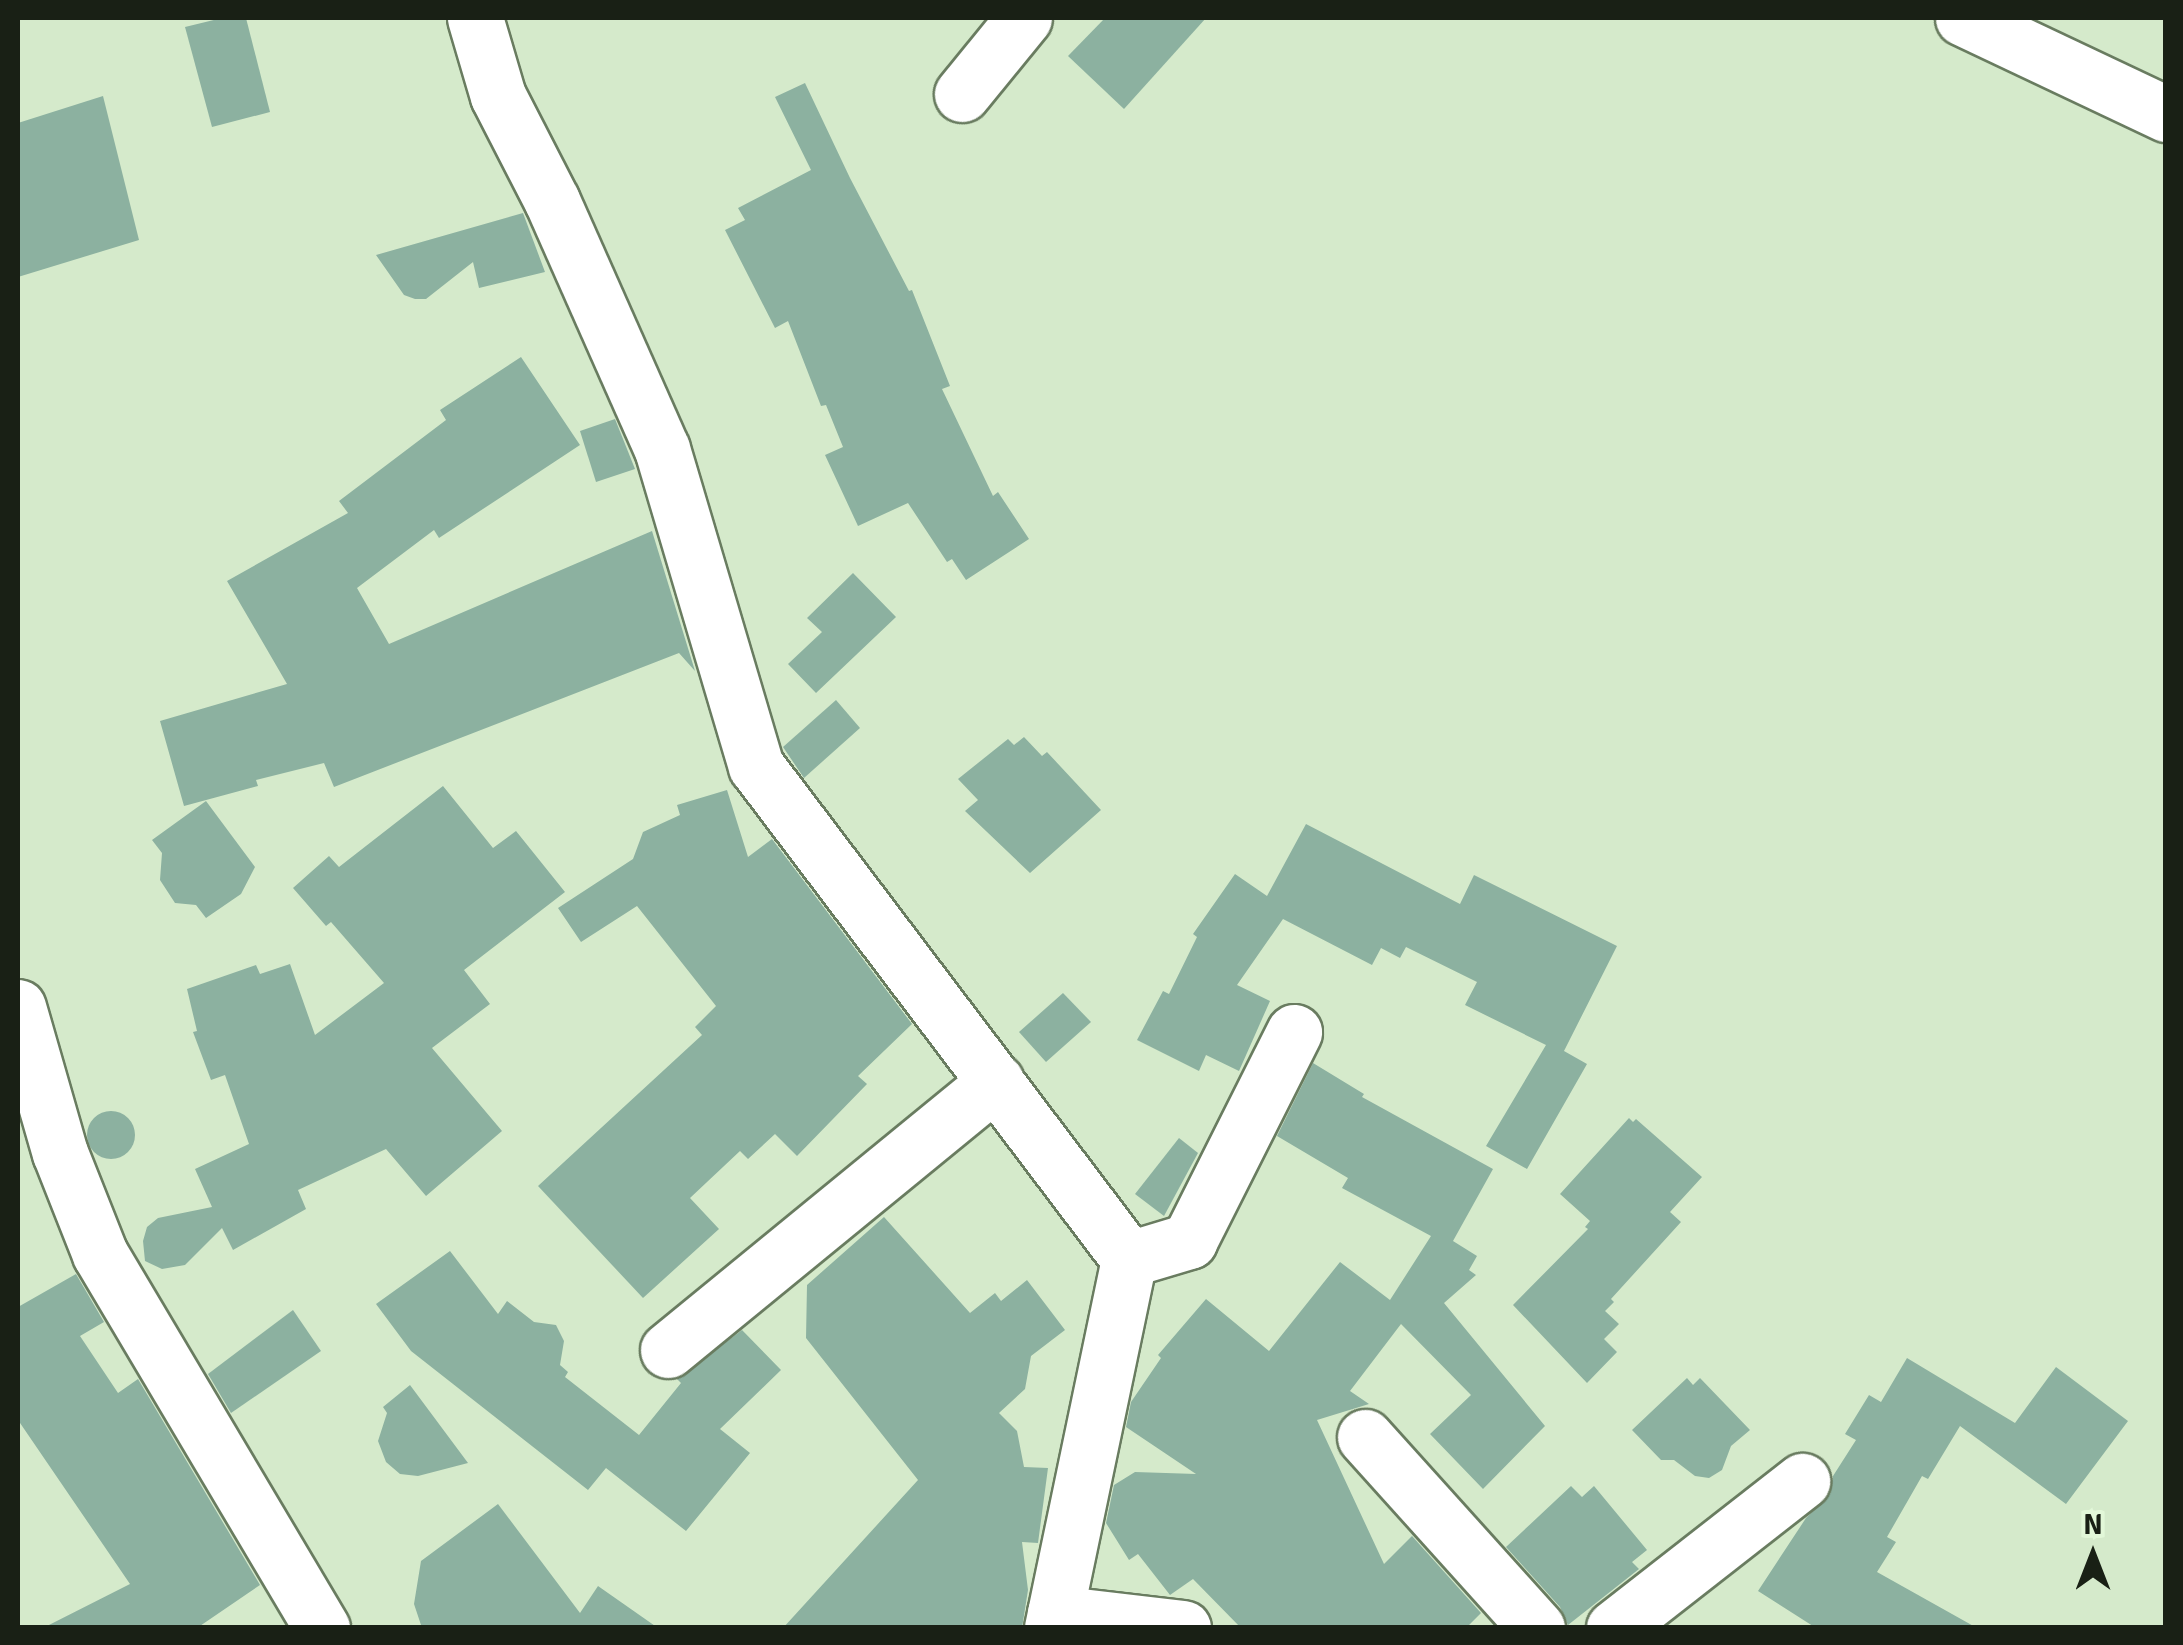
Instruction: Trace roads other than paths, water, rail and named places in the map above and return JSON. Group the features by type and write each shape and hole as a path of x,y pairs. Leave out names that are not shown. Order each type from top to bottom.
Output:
{"street":[{"path":"475,18 498,96 552,202 662,450 756,766 1129,1259 1054,1620 1183,1628"},
{"path":"962,94 1024,18"},
{"path":"1963,18 2166,114"},
{"path":"18,1007 38,1160 100,1254 322,1628"},
{"path":"1129,1259 1189,1241 1294,1032"},
{"path":"668,1350 996,1082"},
{"path":"1366,1437 1538,1628"},
{"path":"1614,1628 1802,1481"}]}
